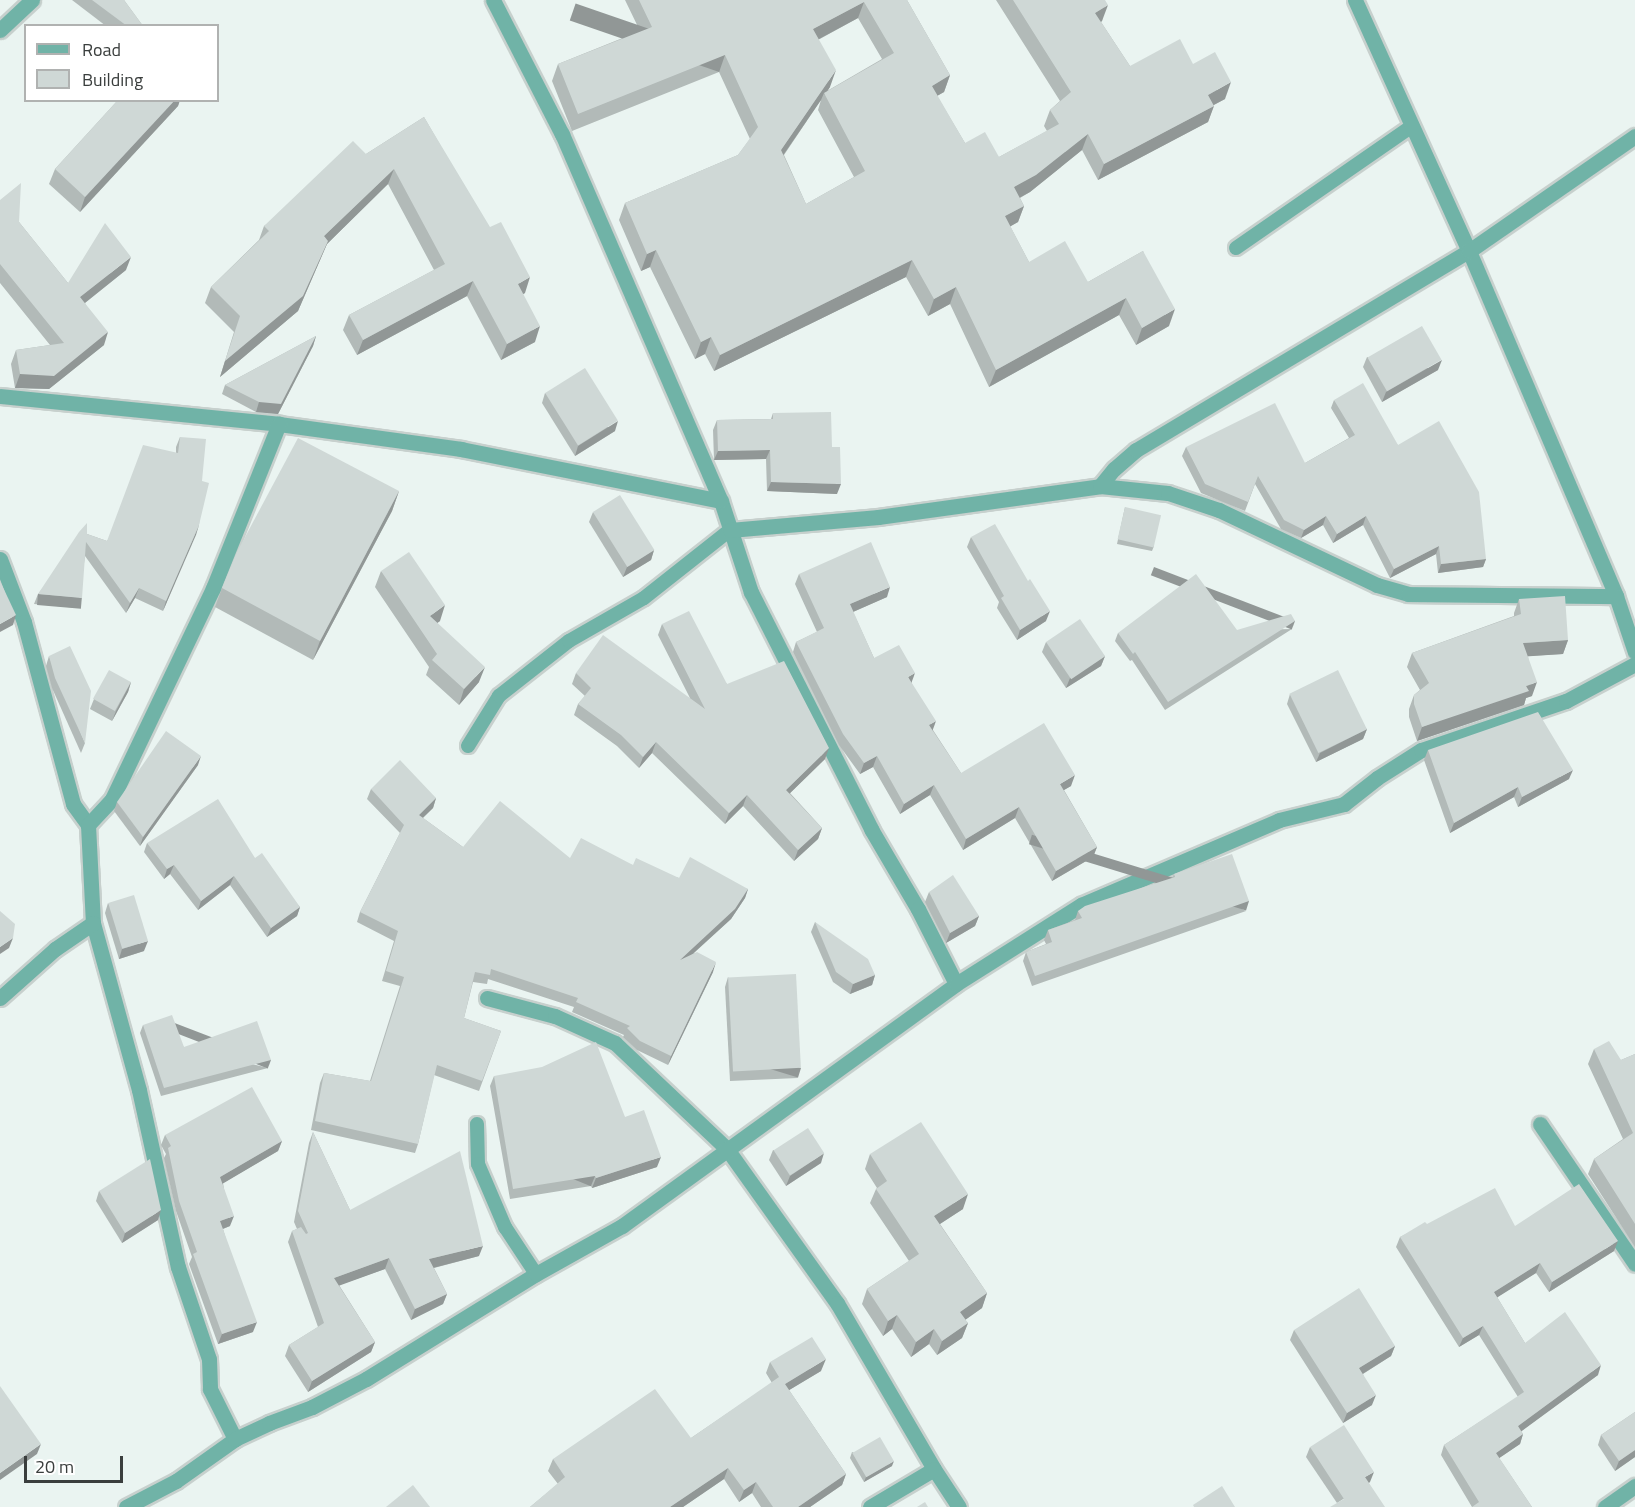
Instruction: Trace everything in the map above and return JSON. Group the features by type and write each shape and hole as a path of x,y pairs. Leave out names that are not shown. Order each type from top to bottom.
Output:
{"street":[{"path":"0,30 32,0"},
{"path":"494,0 562,134 721,501 751,592 871,829 918,909 956,984"},
{"path":"1355,0 1469,251 1616,596 1635,652"},
{"path":"1100,486 1114,469 1136,450 1469,251 1635,136"},
{"path":"0,396 279,424 461,449 721,501"},
{"path":"88,825 112,799 213,588 279,424"},
{"path":"730,530 878,517 1100,486 1168,493 1219,510 1377,585 1408,594 1616,596"},
{"path":"0,559 24,622 73,804 88,825 93,923 139,1090 178,1267 209,1359 210,1389 235,1439"},
{"path":"126,1507 176,1481 235,1439 312,1407 366,1379 536,1274 622,1226 817,1087 956,984 1081,905 1279,820 1344,804 1377,778 1421,750 1566,701 1635,664"},
{"path":"0,998 54,949 93,923"},
{"path":"487,998 555,1016 615,1043 727,1149 837,1303 933,1469 959,1507"},
{"path":"1540,1124 1635,1264"},
{"path":"870,1507 933,1469"},
{"path":"1605,1507 1635,1486"}],"lane":[{"path":"1236,248 1411,127"},
{"path":"468,746 499,696 569,641 644,598 730,530"},
{"path":"477,1124 478,1164 505,1227 536,1274"}],"building":[{"path":"92,0 124,0 142,24 124,24"},
{"path":"639,0 907,0 950,75 932,86 965,143 985,132 999,157 1059,124 1050,110 1071,92 1013,0 1105,0 1108,5 1095,13 1130,66 1180,39 1193,64 1215,52 1231,82 1208,95 1214,106 1104,164 1088,134 1036,175 1014,187 1024,206 1005,216 1029,262 1065,241 1088,282 1143,251 1175,309 1142,328 1126,298 996,370 956,287 934,299 912,260 720,355 711,337 701,342 656,250 647,254 625,203 738,155 758,127 725,55 578,114 558,64 652,27","holes":["864,2 894,53 824,93 865,171 806,204 781,150 836,70 813,29"]},
{"path":"116,102 173,102 85,197 55,169"},
{"path":"424,117 490,227 501,222 530,277 518,284 540,326 507,344 473,281 363,340 349,315 445,264 394,169 324,236 328,241 303,296 225,361 240,316 211,287 269,231 264,226 353,141 366,154"},
{"path":"21,183 19,222 68,283 105,223 131,257 80,297 108,332 54,376 20,374 16,350 64,343 0,264 0,200"},
{"path":"1422,326 1442,360 1387,391 1367,358"},
{"path":"316,336 281,404 259,402 225,385"},
{"path":"585,368 618,421 578,445 545,393"},
{"path":"1363,383 1398,445 1439,421 1479,492 1486,559 1441,564 1439,546 1394,569 1366,516 1337,534 1326,516 1304,530 1284,520 1258,476 1248,502 1205,484 1186,447 1275,403 1305,463 1355,435 1334,400"},
{"path":"831,412 832,447 840,447 841,484 771,482 770,450 718,451 717,420 773,419 773,413"},
{"path":"180,437 206,439 202,481 209,483 199,525 166,601 139,588 130,603 86,542 82,598 38,594 87,523 87,534 107,541 143,445 178,453"},
{"path":"298,438 399,491 320,641 222,588 237,552"},
{"path":"620,495 654,550 627,567 593,512"},
{"path":"1125,507 1161,515 1154,547 1118,539"},
{"path":"995,524 1028,581 1030,579 1050,611 1020,630 1001,598 1004,596 971,537"},
{"path":"871,542 890,587 850,604 874,658 899,645 915,673 908,677 936,721 929,725 961,773 1044,723 1075,775 1060,784 1097,847 1056,871 1019,807 966,839 934,785 904,804 877,756 864,763 843,734 796,642 824,628 799,574"},
{"path":"409,552 445,605 430,616 485,667 464,689 432,660 437,654 381,571"},
{"path":"1196,574 1237,630 1291,614 1295,621 1168,702 1135,652 1133,654 1118,633"},
{"path":"0,581 16,615 0,624"},
{"path":"1565,596 1568,640 1523,643 1537,682 1526,686 1529,691 1422,727 1414,704 1414,695 1429,683 1412,653 1521,614 1519,599"},
{"path":"689,611 727,684 784,661 829,748 786,790 822,828 798,850 747,795 729,813 656,742 643,757 621,735 578,704 591,688 576,673 603,635 705,709 662,624"},
{"path":"1080,619 1105,656 1071,679 1046,642"},
{"path":"70,646 91,691 85,743 55,678 49,656"},
{"path":"109,670 131,682 115,711 93,699"},
{"path":"1338,670 1367,729 1318,753 1289,694"},
{"path":"1538,712 1573,770 1522,797 1518,787 1454,823 1428,750"},
{"path":"166,731 201,756 143,837 117,802"},
{"path":"400,760 436,798 419,815 463,847 500,801 570,858 581,838 633,865 636,858 679,878 690,857 748,889 735,909 680,960 697,952 716,962 671,1056 640,1041 627,1028 630,1026 576,1002 578,998 491,969 490,975 475,972 464,1018 501,1031 482,1081 437,1065 418,1144 315,1121 324,1073 371,1081 404,977 386,971 398,931 360,912 404,825 371,789"},
{"path":"218,799 255,858 262,853 300,907 271,928 234,876 201,901 174,865 167,869 147,843"},
{"path":"1232,854 1249,901 1035,976 1026,952 1052,942 1048,930 1082,918 1078,911 1085,906 1175,877 1174,874"},
{"path":"953,875 979,916 950,933 929,892"},
{"path":"134,895 148,941 122,949 108,903"},
{"path":"0,911 15,924 13,938 0,947"},
{"path":"815,922 868,959 875,975 853,984 836,972"},
{"path":"796,974 801,1068 733,1071 728,978"},
{"path":"172,1015 184,1047 257,1021 271,1060 164,1088 143,1025"},
{"path":"1609,1041 1621,1060 1635,1054 1635,1224 1594,1159 1633,1133 1594,1049"},
{"path":"596,1042 625,1117 644,1110 661,1157 596,1178 595,1176 513,1189 494,1076 542,1067"},
{"path":"252,1087 282,1141 220,1177 234,1216 220,1221 257,1322 222,1334 193,1254 197,1252 179,1201 168,1148 171,1146 165,1135"},
{"path":"921,1122 968,1194 934,1216 987,1293 960,1312 968,1323 942,1341 934,1329 916,1342 897,1315 888,1321 867,1289 919,1254 876,1189 887,1181 870,1154"},
{"path":"808,1128 824,1153 790,1175 774,1150"},
{"path":"313,1132 350,1210 460,1151 483,1246 429,1259 447,1294 415,1309 389,1258 334,1278 375,1342 312,1381 289,1345 324,1323 292,1231 301,1227 306,1234 308,1233 298,1211"},
{"path":"150,1159 161,1210 125,1233 99,1191"},
{"path":"1579,1184 1618,1241 1552,1282 1540,1263 1494,1292 1525,1343 1565,1312 1601,1365 1518,1426 1523,1434 1496,1453 1532,1507 1472,1507 1479,1502 1444,1445 1524,1392 1483,1326 1463,1338 1400,1237 1425,1222 1427,1224 1495,1188 1515,1226"},
{"path":"1359,1288 1395,1346 1359,1368 1376,1395 1347,1413 1294,1330"},
{"path":"812,1337 826,1359 785,1384 846,1474 798,1507 773,1507 756,1482 744,1490 728,1468 670,1507 530,1507 565,1477 553,1459 655,1389 691,1438 779,1377 770,1362"},
{"path":"0,1386 41,1444 0,1473"},
{"path":"1635,1412 1635,1450 1619,1461 1601,1435"},
{"path":"1344,1425 1374,1472 1365,1477 1385,1507 1330,1507 1344,1499 1310,1447"},
{"path":"880,1437 894,1461 866,1477 852,1453"},
{"path":"413,1485 430,1507 386,1507"},
{"path":"1222,1486 1235,1507 1194,1507 1193,1505"},
{"path":"925,1502 928,1507 917,1507"}]}
